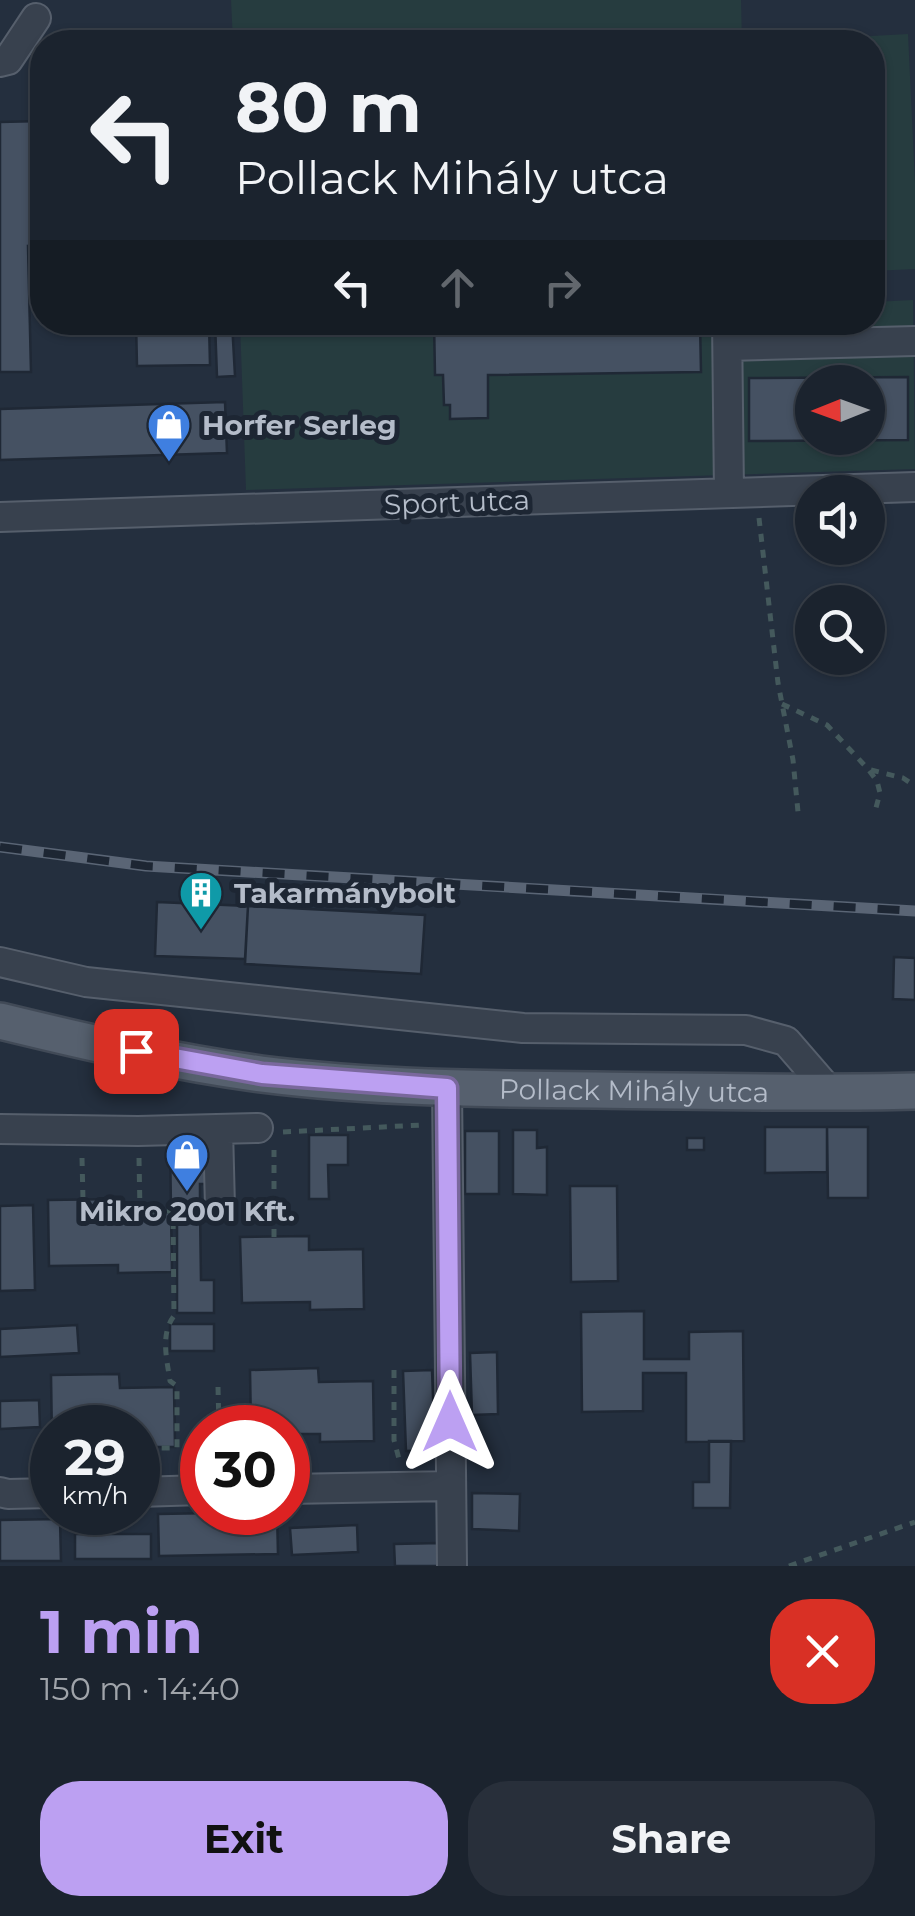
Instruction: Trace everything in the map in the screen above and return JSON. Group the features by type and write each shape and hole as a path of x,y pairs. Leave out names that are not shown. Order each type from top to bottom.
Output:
{"main road":[{"name":"Pollack Mihály utca","path":"0,1021 262,1074 447,1088 831,1093 915,1090"}],"street":[{"path":"0,62 8,60 36,18"},
{"path":"728,335 743,492"},
{"path":"755,335 915,341"},
{"name":"Sport utca","path":"0,516 915,486"},
{"path":"0,962 86,982 523,1028 746,1030 786,1041 831,1093"},
{"path":"447,1088 452,1566"},
{"path":"0,1129 218,1130 266,1139"},
{"path":"218,1130 220,1208"},
{"path":"310,1488 450,1486"},
{"path":"0,1492 30,1494"}],"path":[{"path":"743,492 793,760 798,812"},
{"path":"782,704 827,726 868,769 877,780 880,793 874,815"},
{"path":"868,769 903,778 915,786"},
{"path":"266,1139 274,1237"},
{"path":"82,1152 83,1200"},
{"path":"139,1154 140,1212 173,1211 174,1316 167,1326 166,1351 170,1381 177,1386 177,1448 160,1448"},
{"path":"394,1370 394,1440 406,1486"},
{"path":"218,1387 218,1405"},
{"path":"789,1566 915,1522"}],"green space":[{"path":"231,0 741,0 742,30 232,30"},
{"path":"908,34 915,269 885,270 885,35"},
{"path":"913,300 915,469 246,490 240,335 885,335 885,301"}],"building":[{"path":"30,121 31,372 0,372 0,122"},
{"path":"136,335 209,335 210,365 137,366"},
{"path":"215,335 233,335 235,376 217,377"},
{"path":"434,335 700,335 701,372 488,375 488,418 450,419 450,405 444,405 443,375 435,375"},
{"path":"885,377 908,377 908,440 885,440"},
{"path":"749,378 795,378 795,441 749,441"},
{"path":"225,402 227,453 0,460 0,409"},
{"name":"Takarmánybolt","path":"157,902 248,906 245,959 155,956"},
{"path":"248,906 425,915 421,974 245,964"},
{"path":"894,957 915,958 915,1000 893,999"},
{"path":"765,1127 827,1127 827,1172 765,1173"},
{"path":"827,1127 868,1127 868,1198 828,1198"},
{"path":"513,1130 537,1130 537,1148 547,1147 547,1195 513,1194"},
{"path":"465,1131 499,1131 499,1194 465,1194"},
{"path":"309,1135 348,1135 348,1165 328,1165 329,1199 309,1199"},
{"path":"687,1138 704,1138 704,1150 687,1150"},
{"path":"170,1142 211,1142 211,1184 200,1184 200,1209 171,1210"},
{"path":"570,1186 617,1186 618,1281 571,1282"},
{"path":"116,1199 117,1213 171,1212 172,1272 118,1273 118,1265 49,1266 48,1200"},
{"path":"33,1205 35,1290 0,1291 0,1206"},
{"path":"177,1209 200,1209 201,1280 214,1280 214,1313 177,1313"},
{"path":"309,1236 309,1250 363,1249 364,1309 310,1310 310,1302 242,1303 240,1237"},
{"path":"644,1311 644,1359 689,1359 689,1332 743,1331 744,1441 686,1442 686,1373 643,1373 643,1411 582,1412 581,1312"},
{"path":"170,1324 214,1324 214,1351 170,1351"},
{"path":"77,1325 79,1353 0,1357 0,1329"},
{"path":"497,1352 498,1414 472,1415 470,1353"},
{"path":"318,1368 319,1382 373,1381 374,1441 320,1442 320,1434 310,1434 310,1405 251,1405 250,1370"},
{"path":"432,1370 435,1450 406,1451 403,1371"},
{"path":"119,1374 120,1388 174,1387 175,1447 160,1447 160,1405 51,1405 51,1375"},
{"path":"39,1400 39,1405 30,1405 30,1428 0,1429 0,1401"},
{"path":"709,1441 731,1441 730,1508 693,1508 693,1482 709,1482"},
{"path":"472,1493 520,1494 519,1531 472,1529"},
{"path":"160,1514 180,1514 180,1535 278,1535 278,1554 159,1556"},
{"path":"0,1520 30,1520 30,1535 60,1535 61,1561 0,1561"},
{"path":"357,1525 358,1552 292,1555 291,1535 310,1535 310,1527"},
{"path":"75,1535 151,1535 151,1559 75,1559"},
{"path":"440,1543 440,1566 395,1566 394,1544"}],"railway":[{"path":"0,847 146,866 915,911"}],"place":[{"name":"Horfer Serleg","path":"169,463"},
{"name":"Takarmánybolt","path":"201,931"},
{"name":"Mikro 2001 Kft.","path":"187,1193"}],"route":[{"path":"136,1051 262,1074 447,1088 450,1422"}]}
